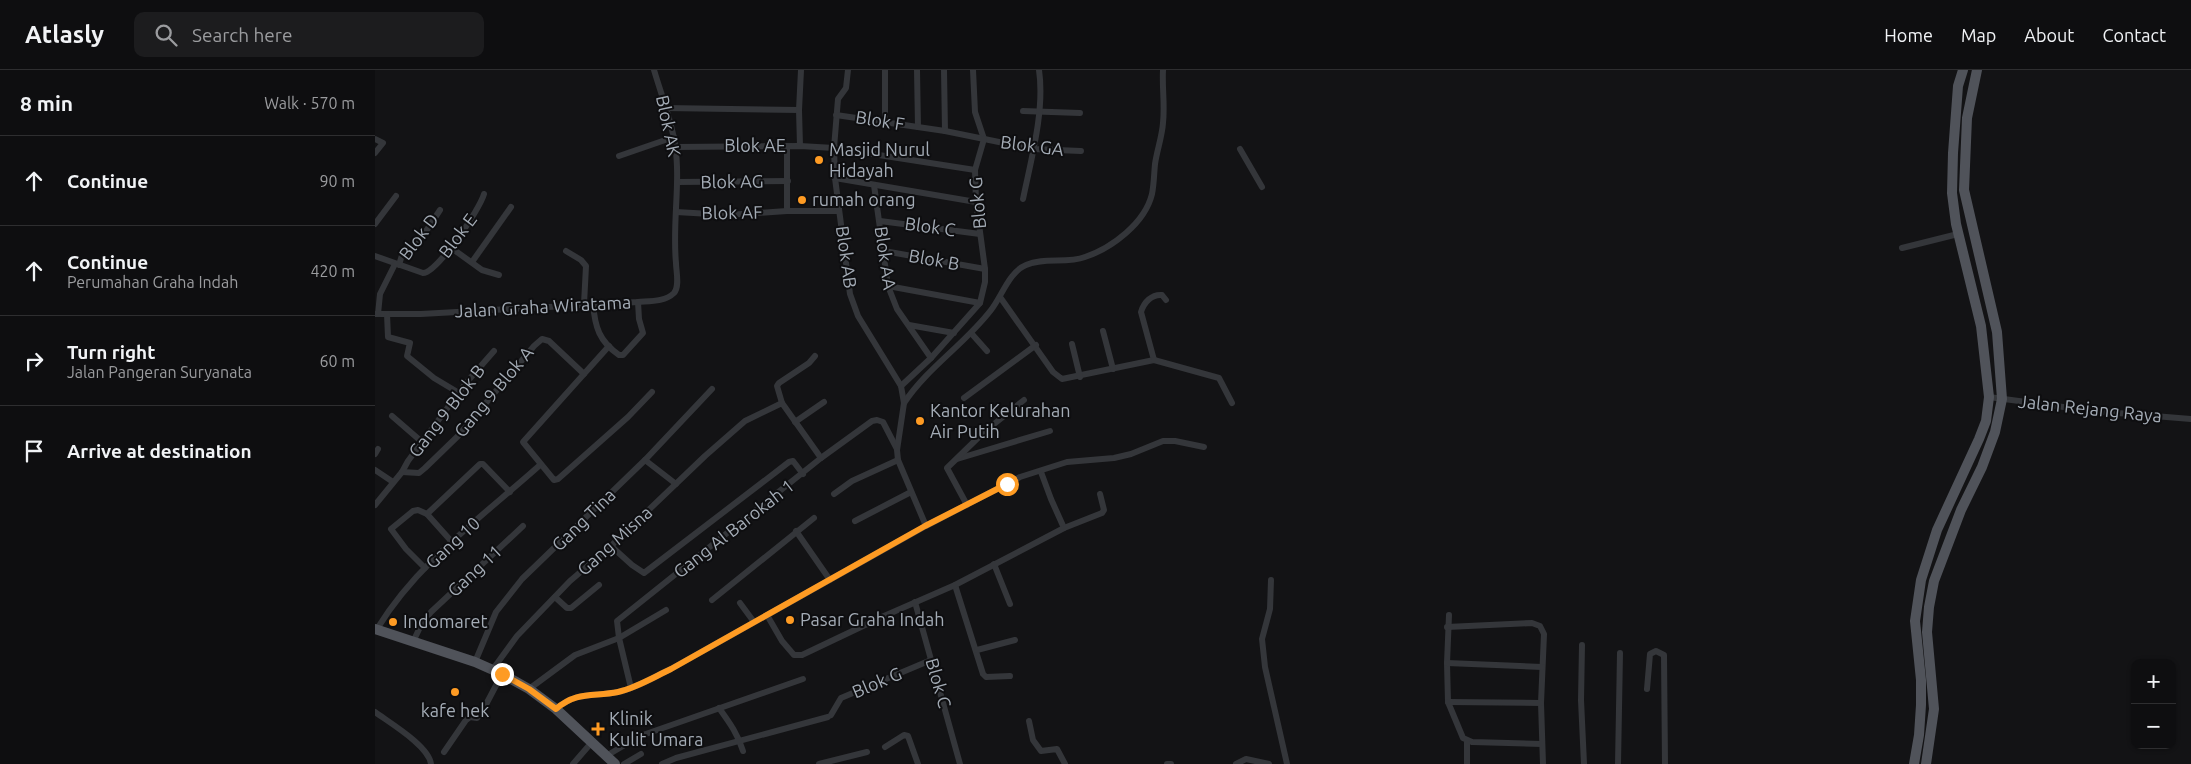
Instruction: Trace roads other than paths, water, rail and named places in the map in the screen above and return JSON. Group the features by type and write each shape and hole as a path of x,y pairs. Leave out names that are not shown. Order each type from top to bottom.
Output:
{"main road":[{"path":"1914,764 1919,735 1921,705 1921,680 1915,621 1921,580 1937,530 1986,421 1989,398 1981,326 1958,234 1952,193 1951,178 1958,86 1963,70"},
{"path":"1926,764 1934,709 1927,632 1934,581 1961,510 1982,467 1995,432 2002,399 1997,332 1964,190 1967,118 1977,70"},
{"path":"376,629 475,662 529,689 556,709 611,761"}],"street":[{"name":"Blok AK","path":"654,70 674,137 677,182 674,246 677,289 673,294 664,299"},
{"path":"800,146 801,70"},
{"name":"Blok AB","path":"848,70 848,83 838,99 834,148 835,178 850,294 858,316 901,386"},
{"path":"885,70 885,122"},
{"path":"917,70 918,127"},
{"path":"944,70 945,131"},
{"path":"973,70 975,112 984,139"},
{"path":"1023,199 1038,112 1039,70"},
{"path":"904,403 929,371 971,333 1000,297 1014,274 1026,265 1075,260 1085,257 1113,242 1134,223 1147,206 1151,194 1155,162 1164,126 1163,70"},
{"path":"665,108 799,110"},
{"path":"1023,110 1080,114"},
{"name":"Blok F","path":"836,115 945,131 984,139"},
{"path":"619,156 674,137"},
{"path":"375,139 383,143 375,153"},
{"name":"Blok GA","path":"984,139 1033,148 1081,151"},
{"name":"Blok G","path":"981,302 985,282 985,269 976,202 975,170 984,139"},
{"path":"787,146 787,211"},
{"name":"Blok AE","path":"675,147 800,146 834,148"},
{"path":"834,148 975,170"},
{"path":"1240,150 1262,187"},
{"path":"835,178 976,202"},
{"name":"Blok AG","path":"677,182 787,181"},
{"name":"Blok AA","path":"874,185 887,286 897,309 931,358"},
{"name":"Blok E","path":"397,265 426,274 451,247 480,206 484,194"},
{"path":"375,224 395,196"},
{"name":"Blok E","path":"472,262 511,207"},
{"name":"Blok D","path":"377,314 380,294 402,255 415,248 440,210"},
{"name":"Blok AF","path":"676,212 729,215 787,211 839,211"},
{"name":"Blok C","path":"880,220 980,234"},
{"path":"1902,248 1958,234"},
{"path":"451,247 482,270 499,275"},
{"path":"566,251 587,266 584,304"},
{"name":"Blok B","path":"884,252 985,269"},
{"path":"375,256 397,265"},
{"path":"887,286 981,302"},
{"path":"1153,360 1141,312 1152,296 1162,295 1166,300"},
{"path":"1000,297 1058,377 1062,379 1080,377 1153,360 1219,378 1232,403"},
{"name":"Jalan Graha Wiratama","path":"377,314 421,314 664,299"},
{"path":"593,304 595,327 619,356 623,355 643,333 639,319 638,302"},
{"path":"925,526 898,460 897,450 904,403 901,386 931,358 981,302"},
{"path":"387,314 387,337 410,343 407,356 434,378 459,393"},
{"path":"909,326 954,333"},
{"path":"1103,331 1113,369"},
{"path":"971,333 987,350"},
{"name":"Gang 9 Blok A","path":"401,472 419,473 425,468 458,436 533,346 542,339 549,341 584,374"},
{"path":"1072,344 1080,377"},
{"path":"964,398 1036,345"},
{"path":"609,346 523,442 554,480 558,479 628,417 652,392"},
{"name":"Gang 9 Blok B","path":"375,505 479,366 494,351"},
{"path":"815,356 809,363 777,386 782,403 821,458"},
{"name":"Gang Tina","path":"475,662 496,612 522,580 645,460 712,389"},
{"name":"Jalan Rejang Raya","path":"1989,398 2093,411 2191,420"},
{"path":"967,506 947,471 949,466 984,432 1024,400"},
{"path":"795,422 824,402"},
{"name":"Gang Misna","path":"444,752 468,717 474,718 481,714 498,672 517,636 555,597 745,421 782,403"},
{"path":"392,416 422,442"},
{"name":"Gang Al Barokah 1","path":"631,688 619,638 617,621 821,458 877,420 883,422 897,450"},
{"path":"956,459 1050,431"},
{"path":"556,709 563,703 579,696 617,692 631,688 671,669 925,526 1020,477 1041,472 1067,462 1127,456 1163,441 1182,442 1203,447"},
{"path":"645,460 676,484"},
{"path":"833,494 852,481 898,460"},
{"path":"611,546 642,574 789,462 793,461 803,474"},
{"path":"427,514 481,464 510,492"},
{"name":"Gang 10","path":"376,629 397,599 425,568 540,464"},
{"path":"375,470 393,482"},
{"path":"1041,472 1065,528"},
{"path":"855,521 911,492"},
{"path":"767,615 782,641 794,655 799,655 955,585 1065,528 1104,512 1100,494"},
{"path":"425,568 406,550 391,529 413,511 418,510 427,514 452,542"},
{"path":"712,600 814,518"},
{"name":"Gang 11","path":"413,642 421,625 431,612 523,526"},
{"path":"796,532 830,580"},
{"path":"994,564 1010,604"},
{"path":"1271,580 1270,609 1262,639 1265,667 1287,764"},
{"path":"555,597 567,608 571,608 599,585"},
{"path":"955,585 985,677 1010,676"},
{"name":"Blok C","path":"915,602 960,764"},
{"path":"740,603 754,622"},
{"path":"529,689 575,655 619,638 666,610"},
{"path":"1449,615 1447,628 1448,702 1463,738 1467,742 1467,764"},
{"path":"1447,628 1532,623 1540,626 1544,634 1541,703 1543,764"},
{"path":"977,650 1015,640"},
{"path":"1582,645 1581,700 1584,764"},
{"path":"1647,689 1650,654 1656,651 1663,655 1665,764"},
{"path":"1618,764 1620,653"},
{"name":"Blok G","path":"740,740 830,716 841,698 931,660"},
{"path":"1447,663 1542,667"},
{"path":"611,761 640,736 803,679"},
{"path":"1448,702 1541,703"},
{"path":"719,708 740,740 743,751"},
{"path":"375,712 409,736 429,756 431,764"},
{"path":"1029,721 1037,746 1041,751 1057,749 1065,764"},
{"path":"885,747 904,735 908,736 918,764"},
{"path":"662,764 675,758 740,740"},
{"path":"573,764 592,742"},
{"path":"1467,742 1542,744"},
{"path":"819,764 867,752"},
{"path":"624,764 641,754"},
{"path":"1236,764 1246,759 1269,764"}],"place":[{"name":"Masjid Nurul Hidayah","path":"819,160"},
{"name":"rumah orang","path":"802,200"},
{"name":"Kantor Kelurahan Air Putih","path":"920,421"},
{"name":"Pasar Graha Indah","path":"790,620"},
{"name":"Indomaret","path":"393,622"},
{"name":"kafe hek","path":"455,692"},
{"name":"Klinik Kulit Umara","path":"598,729"}]}
